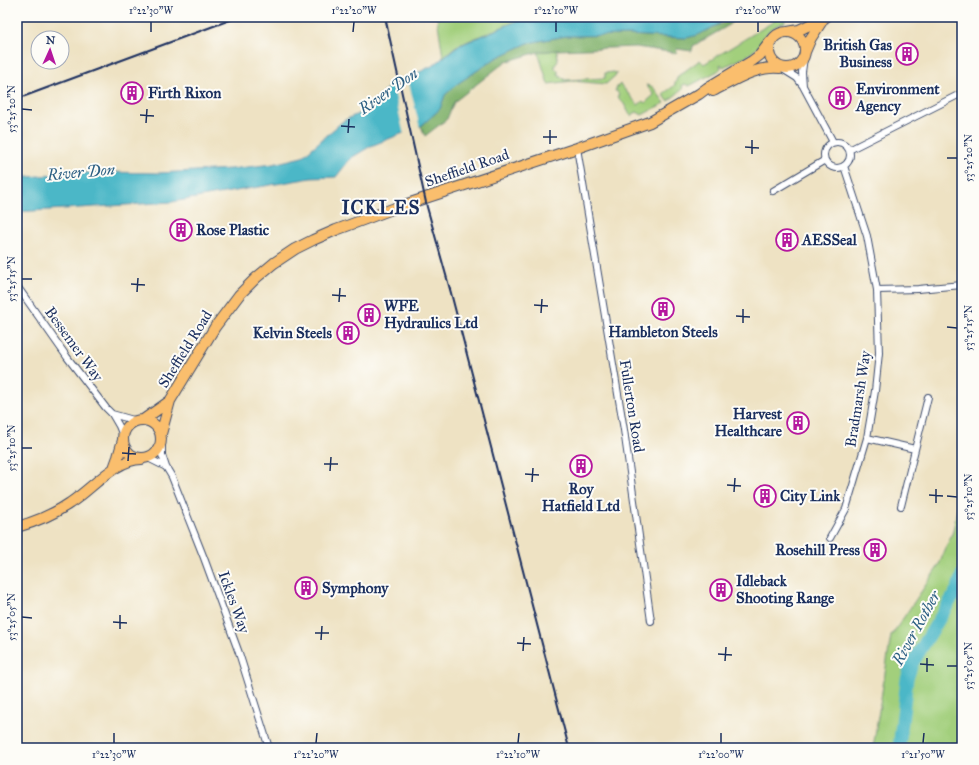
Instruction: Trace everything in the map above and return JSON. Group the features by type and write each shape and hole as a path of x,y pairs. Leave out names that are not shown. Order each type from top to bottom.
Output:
{"main road":[{"path":"825,18 811,38 804,55 795,67 789,69 781,68 775,65 768,52 770,42 777,35 783,32 799,30 825,18"},
{"path":"783,32 790,32 803,41 804,55"},
{"name":"Sheffield Road","path":"161,437 170,401 215,327 239,295 256,278 274,263 295,249 330,232 395,208 577,148 650,122 752,61 760,55 770,42"},
{"name":"Sheffield Road","path":"699,94 710,92 765,67 781,68"},
{"name":"Sheffield Road","path":"140,420 170,401"},
{"path":"17,527 52,514 70,504 114,468 128,461 145,458 158,450 161,437 159,429 154,424 140,420 129,425 123,438 114,468"},
{"path":"123,438 125,448 130,454 137,458 145,458"}],"street":[{"path":"803,86 802,72 804,55"},
{"path":"781,68 797,78 803,86 833,142"},
{"path":"849,150 962,93"},
{"path":"833,142 840,142 849,150 850,158 844,166 837,168 830,166 825,160 825,150 827,146 833,142"},
{"name":"Fullerton Road","path":"577,148 624,430 651,621"},
{"path":"773,191 825,160"},
{"name":"Bradmarsh Way","path":"830,538 846,509 867,438 875,392 879,353 877,290 867,236 844,166"},
{"path":"877,290 918,290 962,285"},
{"name":"Bessemer Way","path":"17,286 67,357 112,414 123,438"},
{"path":"901,506 928,397"},
{"path":"112,414 140,420"},
{"name":"Ickles Way","path":"161,437 162,455 166,467 172,477 239,653 269,748"},
{"path":"867,438 915,449"},
{"path":"145,458 158,462 166,467"}],"green space":[{"path":"437,17 529,17 456,46 443,57"},
{"path":"734,17 738,17 726,27 693,46 692,51 677,49 676,53 636,47 557,50 538,52 505,62 454,102 447,119 425,136 421,126 440,109 445,95 457,84 496,58 528,43 566,36 628,35 686,38 731,20"},
{"path":"783,17 785,22 770,30 756,49 749,54 723,67 721,64 721,68 718,71 689,86 685,84 682,86 683,89 668,101 663,94 674,86 678,76 700,60 704,64"},
{"path":"557,50 558,61 555,68 558,71 558,74 565,80 605,78 605,73 614,72 617,74 606,84 572,81 548,84 538,52"},
{"path":"620,84 638,105 643,101 645,103 654,95 646,85 653,87 665,103 642,115 637,112 632,116 617,96 619,95 617,91 615,91"},
{"path":"962,484 962,748 873,748 891,636 938,567 953,531"}],"water":[{"name":"River Don","path":"529,17 726,17 719,24 698,35 686,38 628,35 566,36 528,43 496,58 457,84 445,95 440,109 421,126 371,146 351,158 336,177 311,178 172,202 17,212 17,178 100,172 159,173 230,169 273,164 302,157 343,121 368,109 388,87 434,65 456,47"}],"pier":[{"path":"407,75 420,128 404,135 392,82"}],"waterway":[{"name":"River Rother","path":"899,748 907,679 912,664 958,588 962,575"}],"railway":[{"path":"17,99 238,17"},
{"path":"385,17 427,207 451,293 569,748"}],"place":[{"name":"British Gas Business","path":"907,54"},
{"name":"Firth Rixon","path":"132,93"},
{"name":"Environment Agency","path":"840,98"},
{"name":"Rose Plastic","path":"181,230"},
{"name":"AESSeal","path":"787,240"},
{"name":"Hambleton Steels","path":"663,309"},
{"name":"WFE Hydraulics Ltd","path":"369,315"},
{"name":"Kelvin Steels","path":"348,333"},
{"name":"Harvest Healthcare","path":"798,423"},
{"name":"Roy Hatfield Ltd","path":"581,466"},
{"name":"City Link","path":"765,496"},
{"name":"Rosehill Press","path":"875,550"},
{"name":"Symphony","path":"306,588"},
{"name":"Idleback Shooting Range","path":"721,590"}],"district":[{"name":"ICKLES","path":"381,207"}]}
